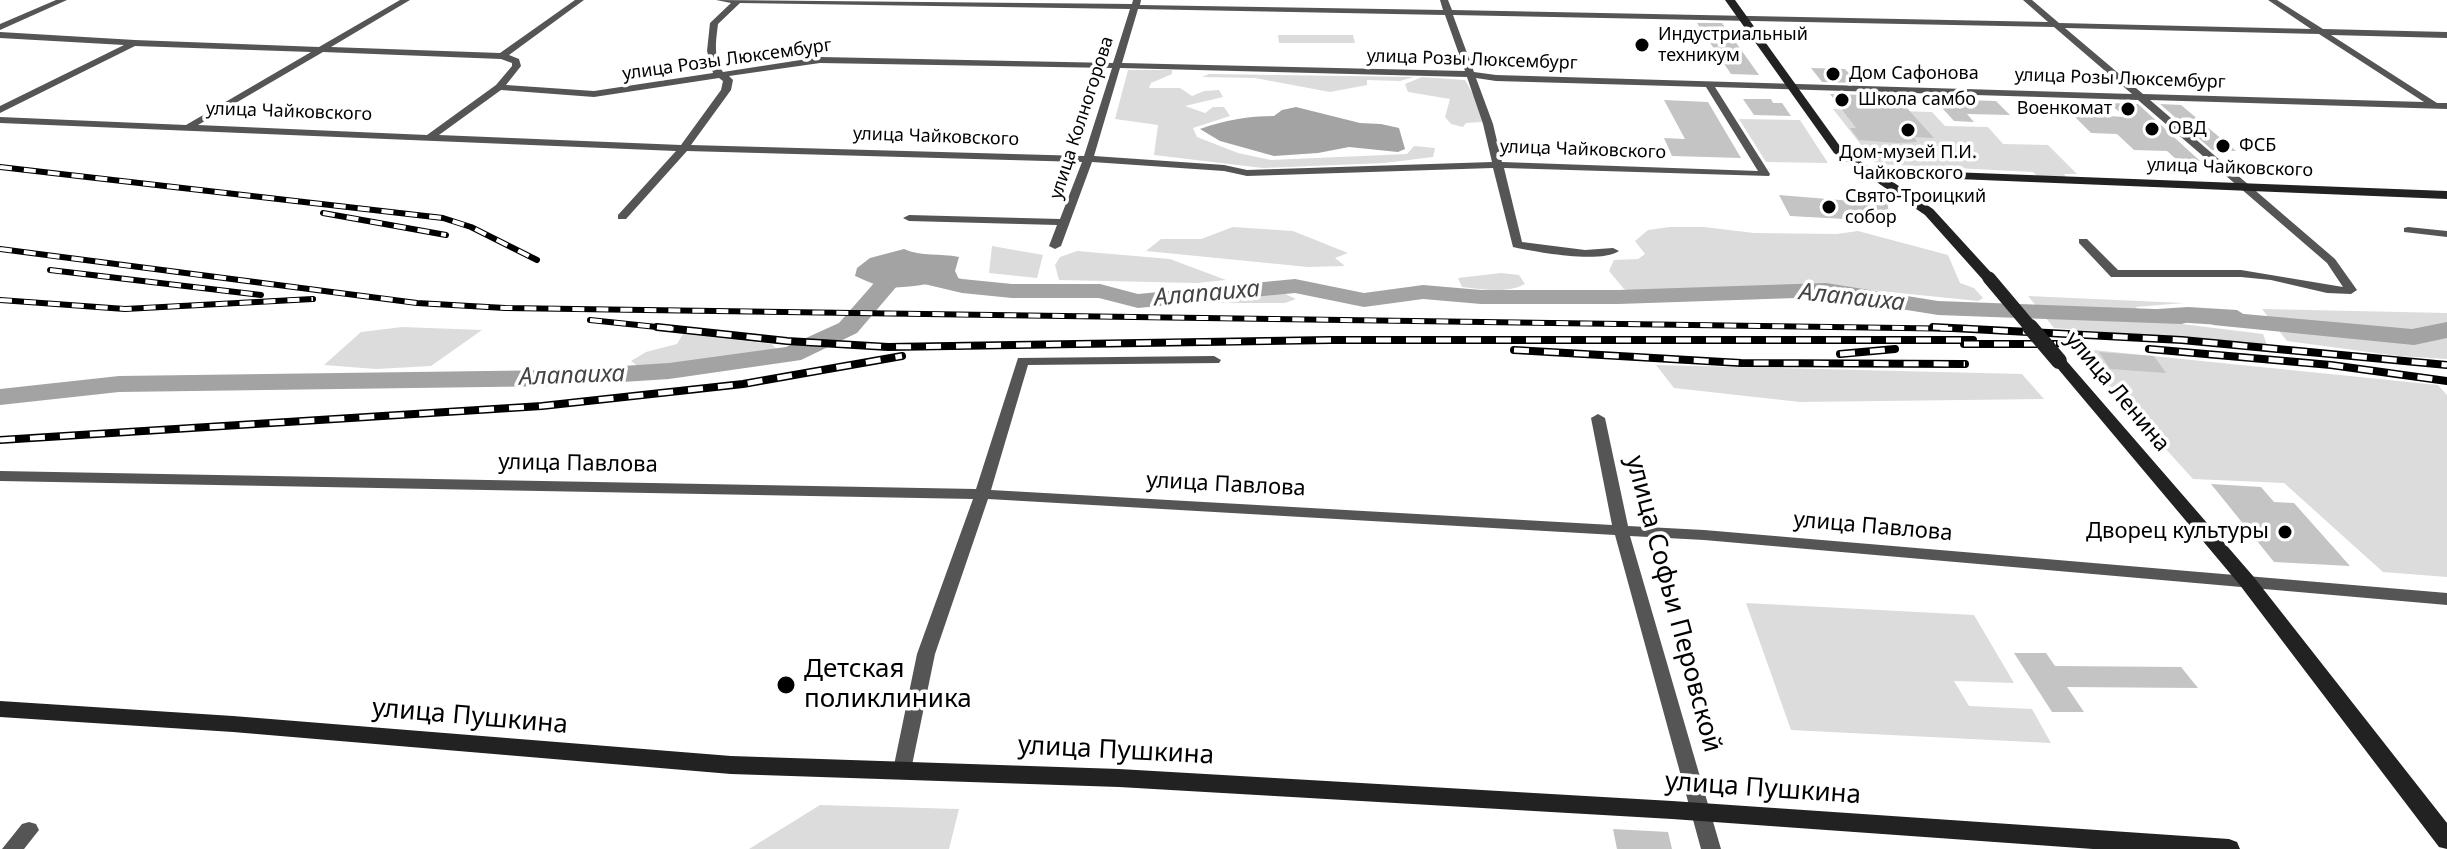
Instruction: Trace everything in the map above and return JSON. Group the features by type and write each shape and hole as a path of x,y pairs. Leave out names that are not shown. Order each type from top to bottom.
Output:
{"street":[{"path":"0,27 63,0"},
{"path":"190,126 406,0"},
{"path":"508,58 580,0"},
{"path":"720,0 1136,3 2447,35"},
{"path":"1444,0 1488,124 1495,165 1517,245 1585,253 1613,251"},
{"name":"улица Ленина","path":"1730,0 1838,151 1929,212 1989,278 2246,580 2447,840"},
{"path":"2027,0 2331,261 2351,290 2306,287 2266,276 2244,274 2115,274 2083,241"},
{"path":"2272,0 2447,113"},
{"path":"622,217 684,148 726,90 728,80 716,71 711,51 714,23 737,1"},
{"name":"улица Колногорова","path":"1055,246 1088,159 1136,3"},
{"path":"0,35 508,58 517,66 499,87 431,136"},
{"path":"0,110 135,43"},
{"name":"улица Розы Люксембург","path":"499,87 594,94 820,60 1470,75 2447,106"},
{"name":"улица Чайковского","path":"0,120 684,148 1088,159 1224,168 1247,173 1495,165 1765,174 1708,83"},
{"name":"улица Чайковского","path":"1867,172 2447,195"},
{"path":"1906,194 1900,181 1950,175"},
{"path":"909,218 1065,222"},
{"path":"2408,230 2447,234"},
{"path":"902,770 926,654 982,494 1023,361 1214,360"},
{"name":"улица Софьи Перовской","path":"1598,418 1621,530 1711,849"},
{"name":"улица Павлова","path":"0,476 982,494 1704,535 2447,599"},
{"name":"улица Пушкина","path":"0,709 233,724 619,758 731,765 1134,779 1702,812 2229,849"},
{"path":"12,849 29,830"}],"shaded area":[{"path":"1278,35 1353,35 1355,43 1279,43"},
{"path":"1128,70 1172,70 1172,74 1151,83 1149,88 1180,88 1192,96 1219,90 1223,97 1185,106 1205,113 1213,107 1224,107 1230,116 1193,128 1197,137 1238,153 1271,160 1407,154 1414,146 1435,148 1433,157 1384,163 1263,168 1154,155 1158,125 1115,119"},
{"path":"1209,74 1414,77 1400,81 1367,80 1367,85 1330,92 1255,78 1202,77"},
{"path":"1422,77 1465,80 1482,122 1466,123 1463,127 1451,124 1445,117 1450,99 1408,92 1405,84"},
{"path":"1296,107 1360,123 1399,128 1405,149 1398,152 1349,147 1274,156 1220,141 1200,129 1237,119 1274,116 1282,110"},
{"path":"1833,109 1932,112 1945,126 1988,127 2003,144 2048,145 2077,174 2064,174 2066,177 2037,176 2033,172 1876,164"},
{"path":"1739,119 1800,120 1828,163 1766,162"},
{"path":"1233,227 1293,231 1348,253 1335,258 1345,266 1308,267 1146,251 1161,239 1201,239"},
{"path":"1704,227 1754,233 1837,234 1858,231 1948,255 1960,283 1974,288 1983,298 1978,301 1811,284 1640,294 1624,289 1609,271 1614,260 1638,259 1645,254 1635,241 1648,230"},
{"path":"992,246 1043,255 1037,278 989,273"},
{"path":"904,249 959,257 955,271 962,286 943,283 885,287 855,276 857,268 870,258"},
{"path":"1077,251 1170,259 1226,280 1197,283 1059,280 1055,265 1060,257"},
{"path":"1501,273 1519,275 1525,284 1510,289 1486,290 1462,287 1458,278"},
{"path":"1268,286 1296,299 1285,303 1169,303 1172,293"},
{"path":"2028,296 2184,303 2135,307 2158,321 2263,334 2267,345 2054,328"},
{"path":"2158,309 2237,310 2259,324 2253,327 2189,323 2143,315"},
{"path":"2262,309 2447,313 2447,359 2398,356 2287,341"},
{"path":"402,327 482,330 431,366 376,369 324,365 361,332"},
{"path":"683,334 772,344 778,351 707,363 639,367 631,361 646,352 677,344"},
{"path":"2074,348 2438,385 2447,395 2447,577 2383,572 2284,483 2193,479"},
{"path":"1656,365 2022,374 2044,399 1800,402 1674,388"},
{"path":"1746,603 1974,615 2014,683 1954,681 1969,706 2032,709 2051,743 1791,730"},
{"path":"820,805 959,809 949,849 749,849"}],"building":[{"path":"1697,23 1722,23 1759,75 1731,74"},
{"name":"Дом Сафонова","path":"1811,68 1845,69 1858,83 1822,82"},
{"path":"1830,94 1896,96 1934,138 1914,137 1917,142 1898,143 1859,140 1850,128 1856,128"},
{"path":"1743,99 1771,99 1773,103 1782,103 1791,116 1754,115"},
{"path":"1934,99 1996,101 2010,115 1967,114 1974,122 1954,121"},
{"path":"1664,100 1708,102 1741,158 1672,156 1664,138 1685,139"},
{"path":"2109,103 2138,104 2200,161 2177,160 2167,151 2134,150 2117,134 2091,133 2072,114 2125,117"},
{"path":"2160,104 2181,105 2236,151 2212,150"},
{"name":"Свято-Троицкий собор","path":"1779,195 1888,204 1888,209 1879,211 1887,216 1860,215 1845,219 1790,216"},
{"path":"2099,352 2154,356 2166,373 2110,369"},
{"name":"Дворец культуры","path":"2211,484 2261,487 2274,502 2294,503 2350,566 2274,562"},
{"path":"2014,653 2046,653 2055,666 2181,667 2198,688 2067,687 2084,712 2052,712"},
{"path":"1613,829 1668,832 1672,849 1617,849"}],"waterway":[{"name":"Алапаиха","path":"0,397 119,384 560,378 669,371 792,354 848,328 897,271 962,286 1012,291 1100,291 1138,301 1295,286 1364,300 1423,292 1481,297 1618,297 1826,290 1938,308 2181,317"},
{"name":"Алапаиха","path":"2222,320 2414,337 2435,330 2447,330"}],"railway":[{"path":"0,167 443,218 471,227 537,260"},
{"path":"323,213 446,235"},
{"path":"0,249 417,303 505,308 1971,329"},
{"path":"50,270 261,295"},
{"path":"0,300 125,309 313,299"},
{"path":"590,320 661,327"},
{"path":"661,327 676,329"},
{"path":"661,327 787,341 888,347 1330,340 1973,340"},
{"path":"1933,327 2182,340 2447,365"},
{"path":"1964,344 2056,344"},
{"path":"1840,354 1895,349"},
{"path":"2149,349 2331,365 2447,381"},
{"path":"1514,350 1741,363 1965,364"},
{"path":"0,440 542,406 743,384 902,356"}],"place":[{"name":"Индустриальный техникум","path":"1642,45"},
{"name":"Дом Сафонова","path":"1833,74"},
{"name":"Школа самбо","path":"1842,100"},
{"name":"Военкомат","path":"2128,109"},
{"name":"ОВД","path":"2152,129"},
{"name":"Дом-музей П.И. Чайковского","path":"1908,130"},
{"name":"ФСБ","path":"2223,146"},
{"name":"Свято-Троицкий собор","path":"1829,207"},
{"name":"Дворец культуры","path":"2285,532"},
{"name":"Детская поликлиника","path":"786,685"}]}
